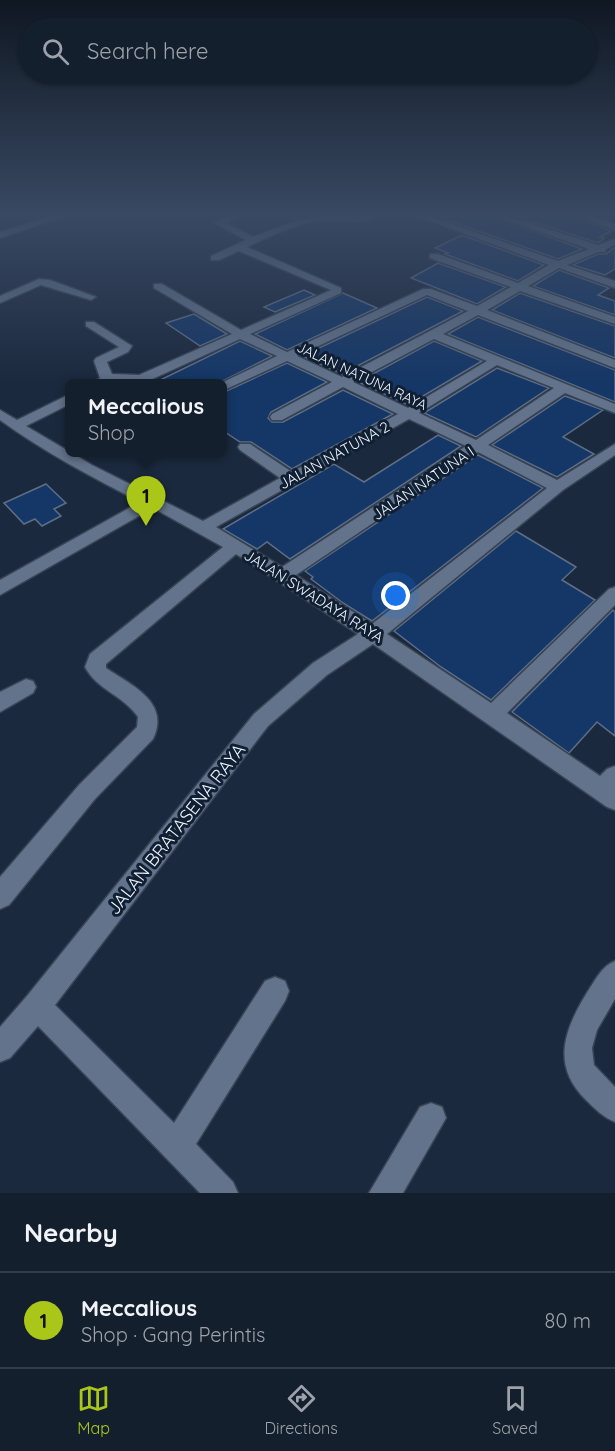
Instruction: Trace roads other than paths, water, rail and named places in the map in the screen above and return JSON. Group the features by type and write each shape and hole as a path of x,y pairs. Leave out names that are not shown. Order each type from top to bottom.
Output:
{"street":[{"path":"146,379 334,294 336,288 297,272"},
{"path":"478,272 615,321"},
{"path":"277,417 477,311 545,272"},
{"path":"576,272 615,285"},
{"path":"0,300 39,282 46,282 91,297"},
{"name":"JALAN NATUNA RAYA","path":"158,286 242,335 478,446 558,487"},
{"path":"227,385 427,291 615,364"},
{"path":"182,316 197,310"},
{"path":"90,324 126,346 100,361 102,379"},
{"path":"433,334 615,409"},
{"name":"JALAN NATUNA 2","path":"202,528 408,414 495,361"},
{"path":"112,379 122,377 132,379"},
{"name":"JALAN NATUNA I","path":"282,576 563,388"},
{"path":"16,426 65,400"},
{"name":"JALAN SWADAYA RAYA","path":"0,414 65,456"},
{"path":"245,447 292,479"},
{"name":"JALAN BRATASENA RAYA","path":"0,1048 37,1006 261,720 320,669 374,634 558,487 615,448"},
{"name":"JALAN SWADAYA RAYA","path":"68,457 235,546 611,788"},
{"path":"0,588 152,502"},
{"path":"0,896 87,792 146,732 149,721 147,714 140,705 99,674 95,666 97,660 235,546"},
{"path":"493,714 615,594"},
{"path":"0,703 26,687"},
{"path":"615,974 580,1036 578,1054 582,1072 615,1107"},
{"path":"177,1146 275,991"},
{"path":"37,1006 222,1193"},
{"path":"385,1193 430,1118"}],"place":[{"name":"Meccalious","path":"146,526"}]}
